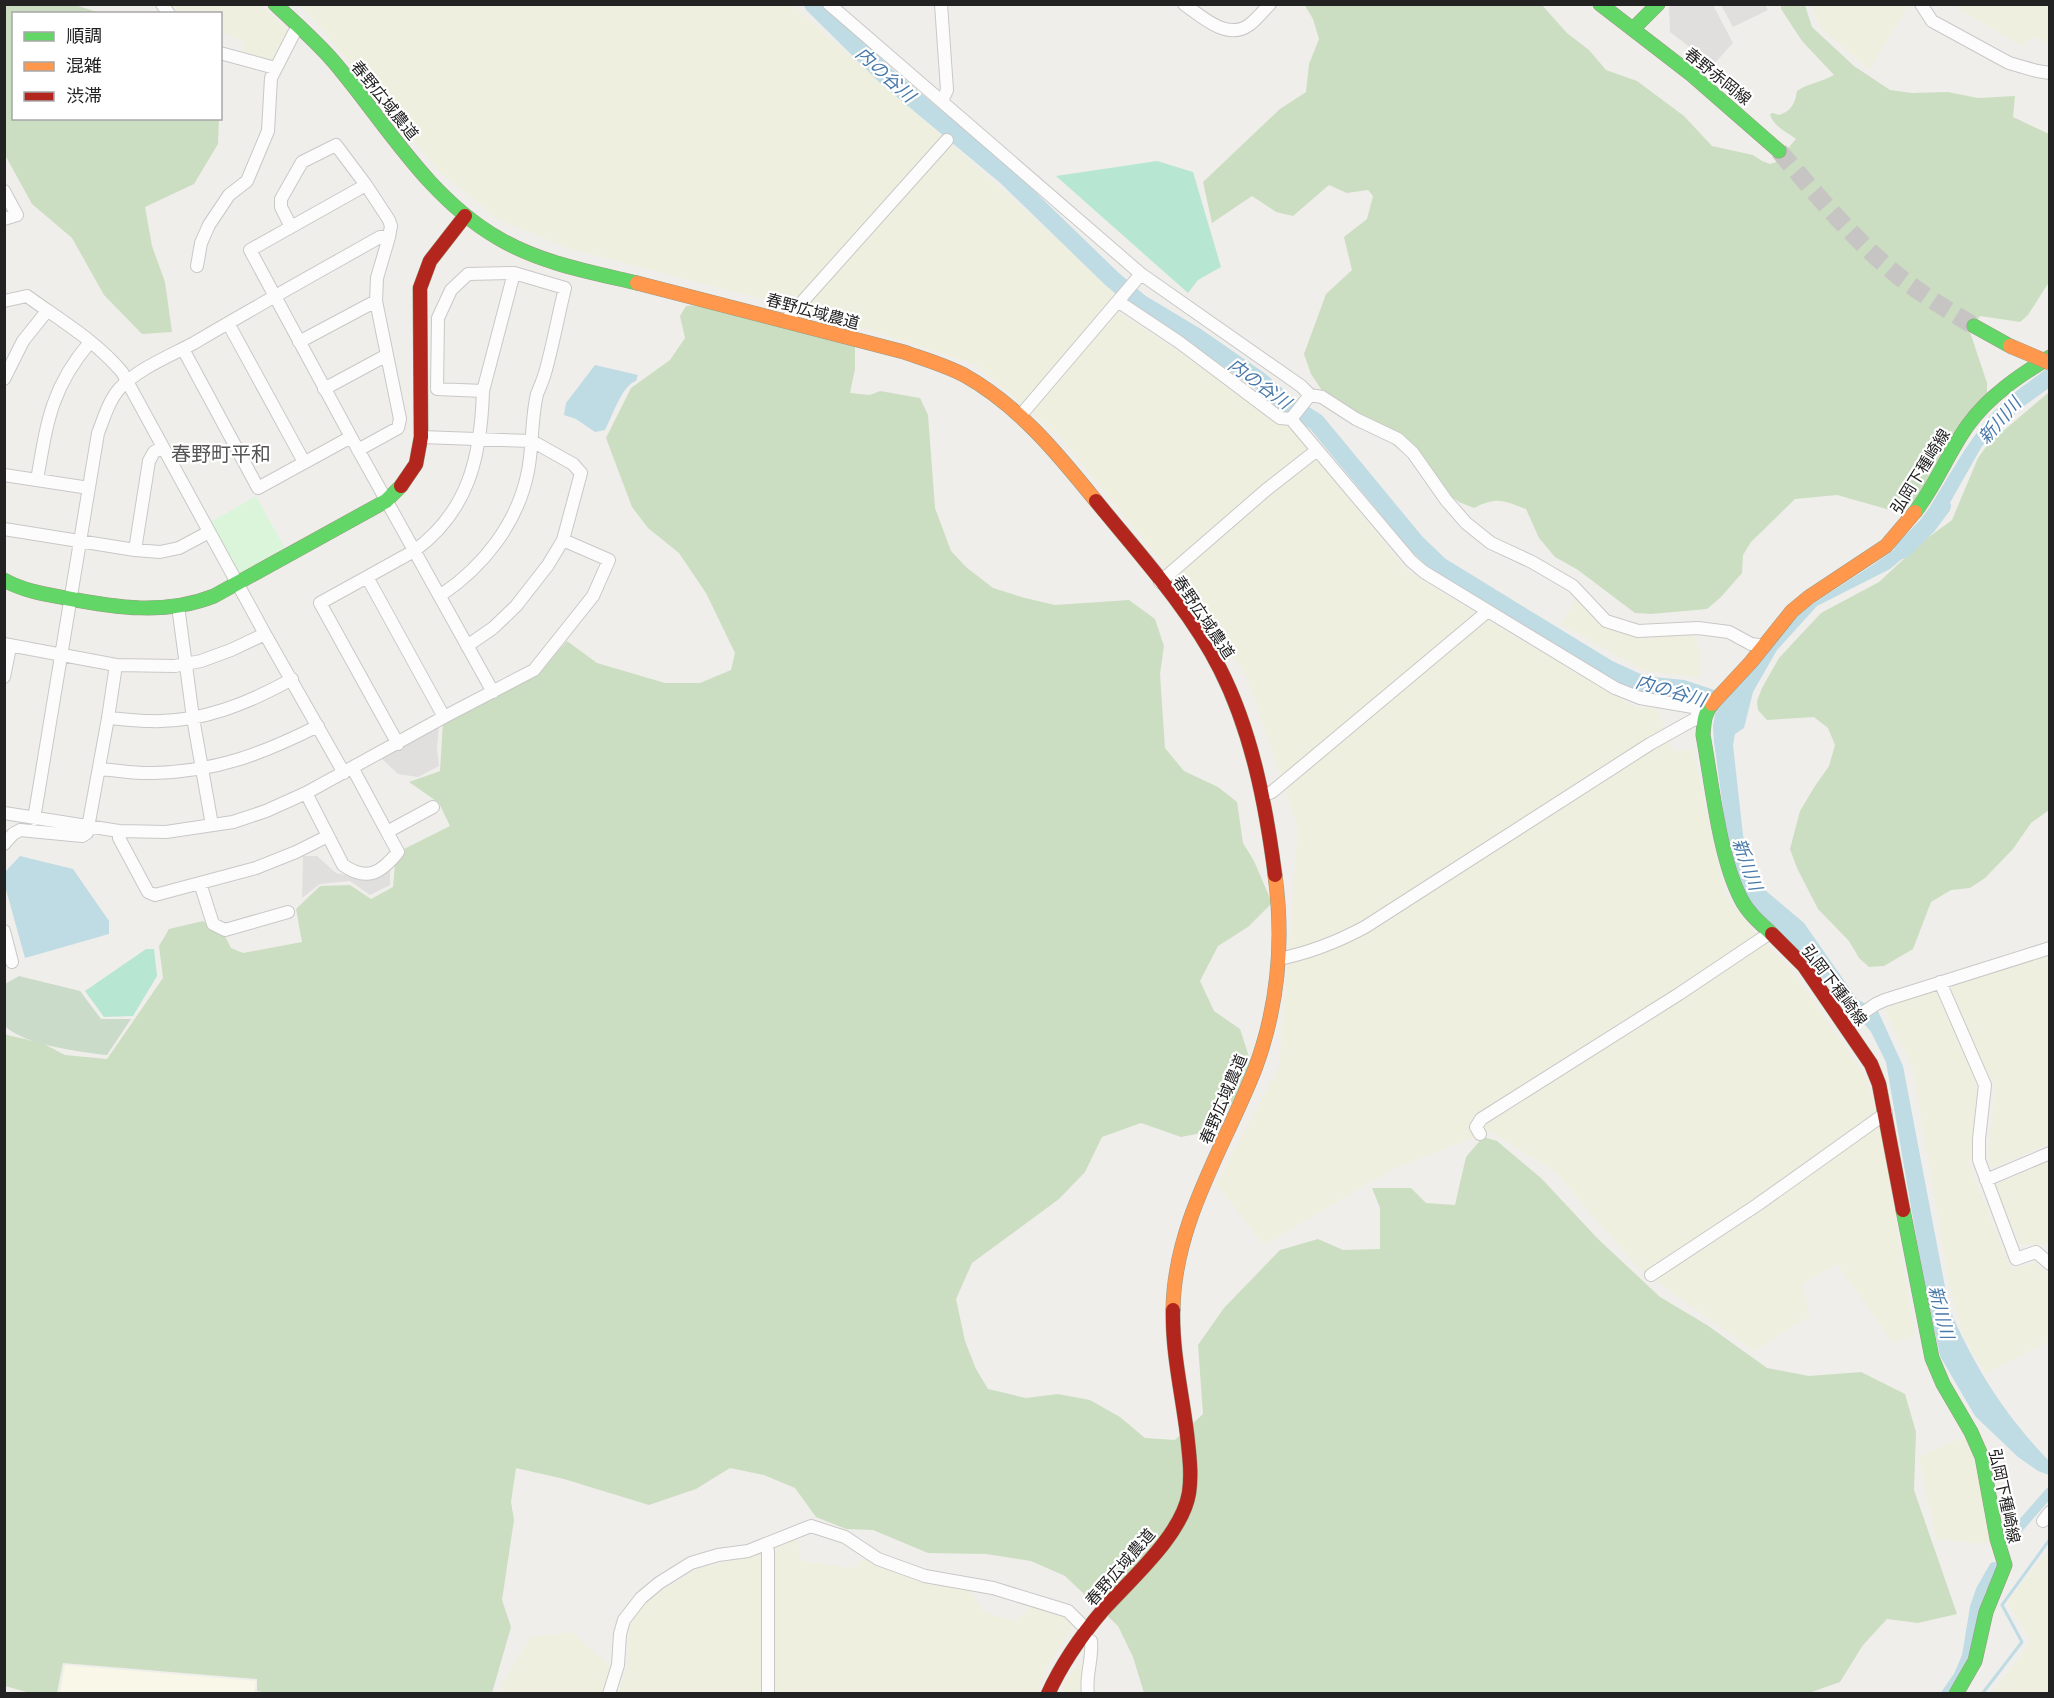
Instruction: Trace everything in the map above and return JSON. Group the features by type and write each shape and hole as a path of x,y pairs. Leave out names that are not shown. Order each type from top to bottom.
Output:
{"street":[{"name":"春野広域農道","path":"275,4 329,56 420,169 465,216 496,238 543,258 786,320 933,363 966,376 1000,399 1020,416 1066,464 1160,582 1202,639 1220,670 1254,757 1276,869 1280,942 1275,996 1264,1044 1252,1079 1193,1206 1182,1243 1174,1284 1173,1315 1191,1485 1188,1502 1180,1521 1060,1665 1048,1694"},
{"path":"829,4 1140,277 1301,386 1308,397"},
{"path":"941,4 948,90 942,101"},
{"path":"1184,4 1222,29 1238,31 1249,25 1270,4"},
{"name":"春野赤岡線","path":"1600,4 1750,123 1779,151"},
{"path":"1633,29 1658,4"},
{"path":"1921,4 1932,21 2016,66 2049,73"},
{"path":"197,266 201,243 209,225 228,195 247,181 268,131 271,78 294,33 300,27"},
{"path":"222,55 275,68"},
{"path":"786,320 947,141"},
{"path":"291,227 281,207 281,199 302,162 336,145 366,185 391,226 377,278 376,302 400,419 398,428 358,450"},
{"path":"366,185 250,250 324,389 441,595 493,692"},
{"path":"4,191 17,215 4,219"},
{"path":"4,580 20,589 128,608 189,605 214,596 386,501 405,482 416,464 422,437 420,288 430,261 465,216"},
{"path":"34,819 98,433 108,407 118,390 128,381 274,296 380,237 389,237"},
{"path":"441,595 459,583 486,556 506,527 516,505 528,473 537,396 545,374 565,288 514,273 468,274 451,290 438,318 437,389 483,391"},
{"path":"398,744 320,603 429,541 447,520 465,492 473,469 482,417 483,391 514,273"},
{"path":"1020,416 1140,277"},
{"path":"4,301 27,296 112,360 128,381 265,634 318,726 398,852 386,866 368,875 354,873 343,865 306,794"},
{"path":"1120,300 1280,418 1292,417 1308,397"},
{"path":"299,342 376,302"},
{"path":"4,379 23,340 48,311"},
{"path":"228,323 304,462"},
{"path":"1974,326 2010,346 2049,363"},
{"path":"37,480 48,418 60,384 90,342"},
{"path":"183,349 258,488 351,437"},
{"path":"324,389 387,355"},
{"name":"弘岡下種崎線","path":"1956,1694 1975,1661 1986,1612 2005,1565 1998,1545 1982,1456 1972,1434 1947,1393 1932,1359 1879,1084 1848,1022 1804,966 1752,915 1742,899 1731,874 1723,844 1702,735 1706,714 1765,646 1775,630 1797,608 1896,537 1916,514 1960,438 1978,413 2024,374 2049,357"},
{"path":"1308,397 1322,397 1356,418 1398,439 1413,453 1446,500 1466,523 1491,543 1532,562 1573,586 1606,621 1638,631 1698,628 1729,632 1751,644 1765,646"},
{"path":"1292,417 1317,450 1424,572 1615,688 1640,698 1693,707 1706,714"},
{"path":"422,437 532,441 573,464 581,473 563,540 548,565 516,606 493,628 467,646"},
{"path":"135,550 149,461 154,452 163,447"},
{"path":"1160,582 1266,490 1317,450"},
{"path":"4,475 89,488"},
{"path":"4,529 160,552 179,548 209,532"},
{"path":"4,813 119,831 166,832 233,822 306,794 534,670 593,596 609,560 563,540"},
{"path":"367,577 444,717"},
{"path":"178,606 212,825"},
{"path":"1262,796 1272,792 1488,611"},
{"path":"4,677 7,646 116,665 141,667 186,664 231,650 265,634"},
{"path":"4,844 20,830 82,836 87,833 116,665"},
{"path":"108,718 151,722 194,718 234,707 261,696 292,679"},
{"path":"1278,959 1300,955 1336,942 1365,927 1650,744 1706,714"},
{"path":"99,769 152,773 202,769 273,749 318,726"},
{"path":"387,832 433,807"},
{"path":"119,831 120,838 148,892 155,895 256,868 328,837"},
{"path":"200,883 213,924 225,930 288,912"},
{"path":"4,931 12,962"},
{"path":"1480,1134 1476,1127 1481,1119 1679,994 1770,933"},
{"path":"1848,1022 1876,1004 2049,948"},
{"path":"1940,982 1985,1085 1978,1139 1979,1160 2016,1259 2036,1252 2049,1264"},
{"path":"1651,1275 1886,1113"},
{"path":"1986,1180 2049,1153"},
{"path":"609,1694 618,1665 620,1634 624,1620 641,1598 659,1583 691,1563 718,1555 748,1551 812,1526 845,1538 887,1563 925,1576 993,1588 1068,1611 1081,1624"},
{"path":"765,1544 768,1551 768,1694"},
{"path":"1088,1694 1086,1686 1092,1651 1090,1641"}],"shaded area":[{"path":"1672,5 1713,5 1733,43 1713,65 1670,32 1669,7"},
{"path":"1721,5 1765,5 1768,10 1733,27"},
{"path":"439,724 437,749 439,766 418,777 398,774 381,758"},
{"path":"303,856 317,856 336,873 367,880 390,869 390,885 370,895 350,881 320,884 302,898"},
{"path":"65,1665 256,1681 254,1693 60,1693"}],"green space":[{"path":"5,4 75,5 97,12 12,12 12,120 219,120 218,144 194,184 145,207 152,246 165,282 172,332 142,334 104,295 72,238 32,204 5,155"},
{"path":"1304,4 1542,5 1567,33 1589,50 1606,70 1637,81 1684,116 1712,146 1753,155 1770,164 1776,162 1796,139 1777,125 1770,114 1779,115 1787,111 1794,103 1797,91 1834,75 1802,41 1781,9 1781,5 1805,5 1812,27 1854,66 1890,90 1912,93 1948,92 1978,98 2015,96 2013,117 2049,134 2049,282 2028,315 2020,322 1980,316 1970,332 1987,383 1987,399 1918,501 1890,510 1837,495 1795,499 1751,542 1743,555 1742,573 1707,609 1651,614 1635,613 1578,570 1555,557 1539,538 1526,509 1500,501 1489,502 1474,508 1459,502 1379,433 1353,425 1329,401 1311,374 1304,354 1326,294 1352,270 1344,237 1367,219 1373,196 1368,190 1347,193 1329,185 1293,216 1276,212 1252,196 1212,223 1203,182 1280,109 1306,92 1309,64 1319,39 1313,19"},
{"path":"1811,4 1909,5 1869,70 1821,28"},
{"path":"170,5 261,5 289,31 273,62 242,53 244,42 222,32 222,12 176,12"},
{"path":"297,5 792,5 1116,292 1109,303 1121,314 1288,423 1406,570 1635,707 1657,709 1673,751 1693,750 1725,894 1747,923 1795,974 1866,1077 1880,1126 1915,1335 1893,1343 1837,1264 1803,1284 1810,1316 1754,1351 1637,1267 1555,1172 1490,1131 1391,1170 1264,1245 1216,1184 1279,1067 1298,829 1246,675 1202,612 1061,438 975,364 777,303 567,248 498,219 439,171 310,15"},
{"path":"1952,5 2049,5 2049,44 2036,37 2021,46"},
{"path":"1157,161 1193,172 1221,267 1198,280 1188,293 1056,176"},
{"path":"712,304 855,345 855,369 850,393 870,395 880,391 920,398 928,415 935,508 951,551 966,567 993,588 1055,605 1129,600 1155,619 1164,646 1160,674 1165,748 1184,771 1218,787 1237,802 1243,843 1254,861 1272,903 1248,927 1218,946 1200,981 1214,1011 1240,1029 1250,1060 1241,1091 1212,1131 1181,1137 1141,1123 1102,1137 1085,1172 1059,1199 972,1263 956,1299 965,1341 976,1369 988,1389 1026,1398 1058,1394 1090,1400 1120,1417 1145,1438 1175,1440 1203,1414 1198,1345 1224,1308 1280,1250 1318,1239 1343,1250 1380,1249 1380,1208 1372,1188 1411,1188 1426,1203 1455,1205 1466,1157 1483,1137 1497,1141 1541,1178 1598,1239 1660,1297 1707,1325 1767,1368 1809,1376 1861,1372 1905,1394 1916,1432 1914,1490 1957,1614 1918,1623 1887,1619 1863,1645 1840,1682 1809,1693 1144,1693 1133,1657 1118,1626 1065,1576 1031,1561 986,1554 928,1553 873,1530 846,1529 816,1517 795,1488 764,1475 730,1468 696,1489 649,1505 564,1479 516,1468 511,1502 514,1520 502,1600 511,1627 492,1693 268,1693 257,1691 257,1679 63,1663 57,1693 30,1693 5,1686 4,1032 7,1035 42,1043 65,1055 107,1059 163,978 159,946 169,929 203,921 224,934 231,948 243,953 302,942 296,909 320,886 350,885 371,899 393,887 395,864 404,849 450,826 439,803 409,782 440,771 443,722 538,673 567,641 597,663 665,683 700,683 731,670 735,653 706,593 679,553 648,528 632,507 606,438 631,388 670,360 685,338 680,316 686,306"},
{"path":"2049,392 2049,810 2031,823 2013,849 1985,878 1970,888 1951,890 1931,902 1913,949 1884,966 1869,967 1859,958 1849,941 1818,909 1790,849 1800,811 1829,766 1835,745 1828,728 1814,717 1767,720 1758,710 1757,701 1779,658 1821,613 1879,582 1922,542 1952,520 1978,458 1988,444"},
{"path":"256,496 286,550 238,577 209,523"},
{"path":"1578,598 1600,624 1642,639 1693,633 1700,653 1699,678 1645,671 1560,624"},
{"path":"146,949 154,949 157,976 133,1016 104,1017 85,991"},
{"path":"2049,953 2049,1144 1991,1168 1988,1156 1995,1088 1945,985"},
{"path":"19,976 80,991 101,1019 131,1019 107,1055 53,1046 25,1038 5,1026 5,984"},
{"path":"1941,987 1977,1088 1970,1166 2011,1269 2035,1263 2049,1276 2049,1341 1986,1374 1963,1336 1950,1287 1912,1067 1885,1010 1887,1004"},
{"path":"2049,1161 2049,1248 2046,1244 2020,1245 1995,1185"},
{"path":"1968,1435 1992,1535 1987,1544 1936,1539 1919,1457"},
{"path":"797,1537 801,1561 853,1568 864,1558 919,1582 970,1590 983,1612 1016,1621 1031,1606 1064,1613 1072,1628 1047,1667 1037,1693 771,1694 773,1547"},
{"path":"2049,1552 2049,1693 1992,1693 2031,1641 2007,1602"},
{"path":"761,1554 761,1693 618,1694 627,1666 629,1626 649,1598 699,1568"},
{"path":"572,1632 612,1668 603,1693 502,1693 502,1683 531,1637"},
{"path":"1089,1655 1084,1693 1061,1694 1065,1680"}],"water":[{"path":"595,365 638,375 636,381 622,395 605,430 595,432 576,419 564,415 566,403"},
{"path":"2049,367 2049,388 2020,409 1982,446 1934,531 1921,521 1970,442 2003,403"},
{"path":"1914,528 1927,538 1890,569 1817,606 1777,650 1753,692 1744,728 1735,734 1733,745 1743,835 1754,874 1765,890 1804,923 1857,999 1878,1011 1903,1066 1949,1308 1969,1351 2004,1408 2049,1461 2049,1475 2038,1471 2018,1457 1975,1416 1940,1356 1923,1276 1886,1062 1871,1032 1831,984 1821,977 1757,912 1743,889 1727,838 1714,742 1715,714 1794,616 1902,544"},
{"path":"20,856 73,869 109,921 109,934 25,958 5,886 5,872"}],"waterway":[{"name":"内の谷川","path":"813,4 886,76 1006,176 1111,278 1140,303 1195,336 1260,381 1283,401 1316,422 1416,543 1440,566 1608,669 1643,685 1683,689 1729,707"},
{"name":"新川川","path":"1903,550 1927,526 1942,506"},
{"path":"2007,1541 2050,1492"},
{"path":"1982,1694 2022,1642 2002,1605 2050,1539"},
{"path":"1946,1694 1959,1675 1967,1656 1975,1607 1981,1590 1994,1567"}],"tunnel":[{"path":"1779,151 1835,216 1881,261 1916,289 1974,326"}],"traffic: fast":[{"path":"275,4 334,62 428,180 473,221 498,238 531,254 583,271 637,283"},
{"path":"1600,4 1692,75 1779,151"},
{"path":"1633,29 1658,4"},
{"path":"1974,326 2010,346"},
{"path":"1915,512 1976,414 2006,387 2050,357"},
{"path":"4,580 42,593 122,607 159,608 196,602 214,596 386,501 401,486"},
{"path":"1712,704 1706,715 1703,735 1717,819 1727,862 1733,882 1744,904 1772,934"},
{"path":"1903,1210 1932,1358 1943,1384 1971,1432 1982,1457 1997,1539 2005,1565 1986,1612 1975,1661 1956,1694"}],"traffic: slow":[{"path":"637,283 904,352 957,371 984,387 1019,416 1052,448 1096,501"},
{"path":"2010,346 2050,363"},
{"path":"1712,704 1751,662 1792,611 1809,597 1886,546 1915,512"},
{"path":"1173,1310 1176,1278 1191,1216 1255,1069 1269,1022 1279,949 1275,875"}],"traffic: jam":[{"path":"401,486 416,464 421,437 420,288 430,261 465,216"},
{"path":"1096,501 1179,603 1208,646 1220,669 1241,718 1256,770 1275,875"},
{"path":"1772,934 1804,966 1871,1064 1879,1084 1903,1210"},
{"path":"1048,1694 1059,1671 1080,1640 1103,1610 1154,1556 1177,1525 1184,1509 1189,1493 1190,1463 1176,1357 1173,1310"}],"district":[{"name":"春野町平和","path":"221,453"}]}
